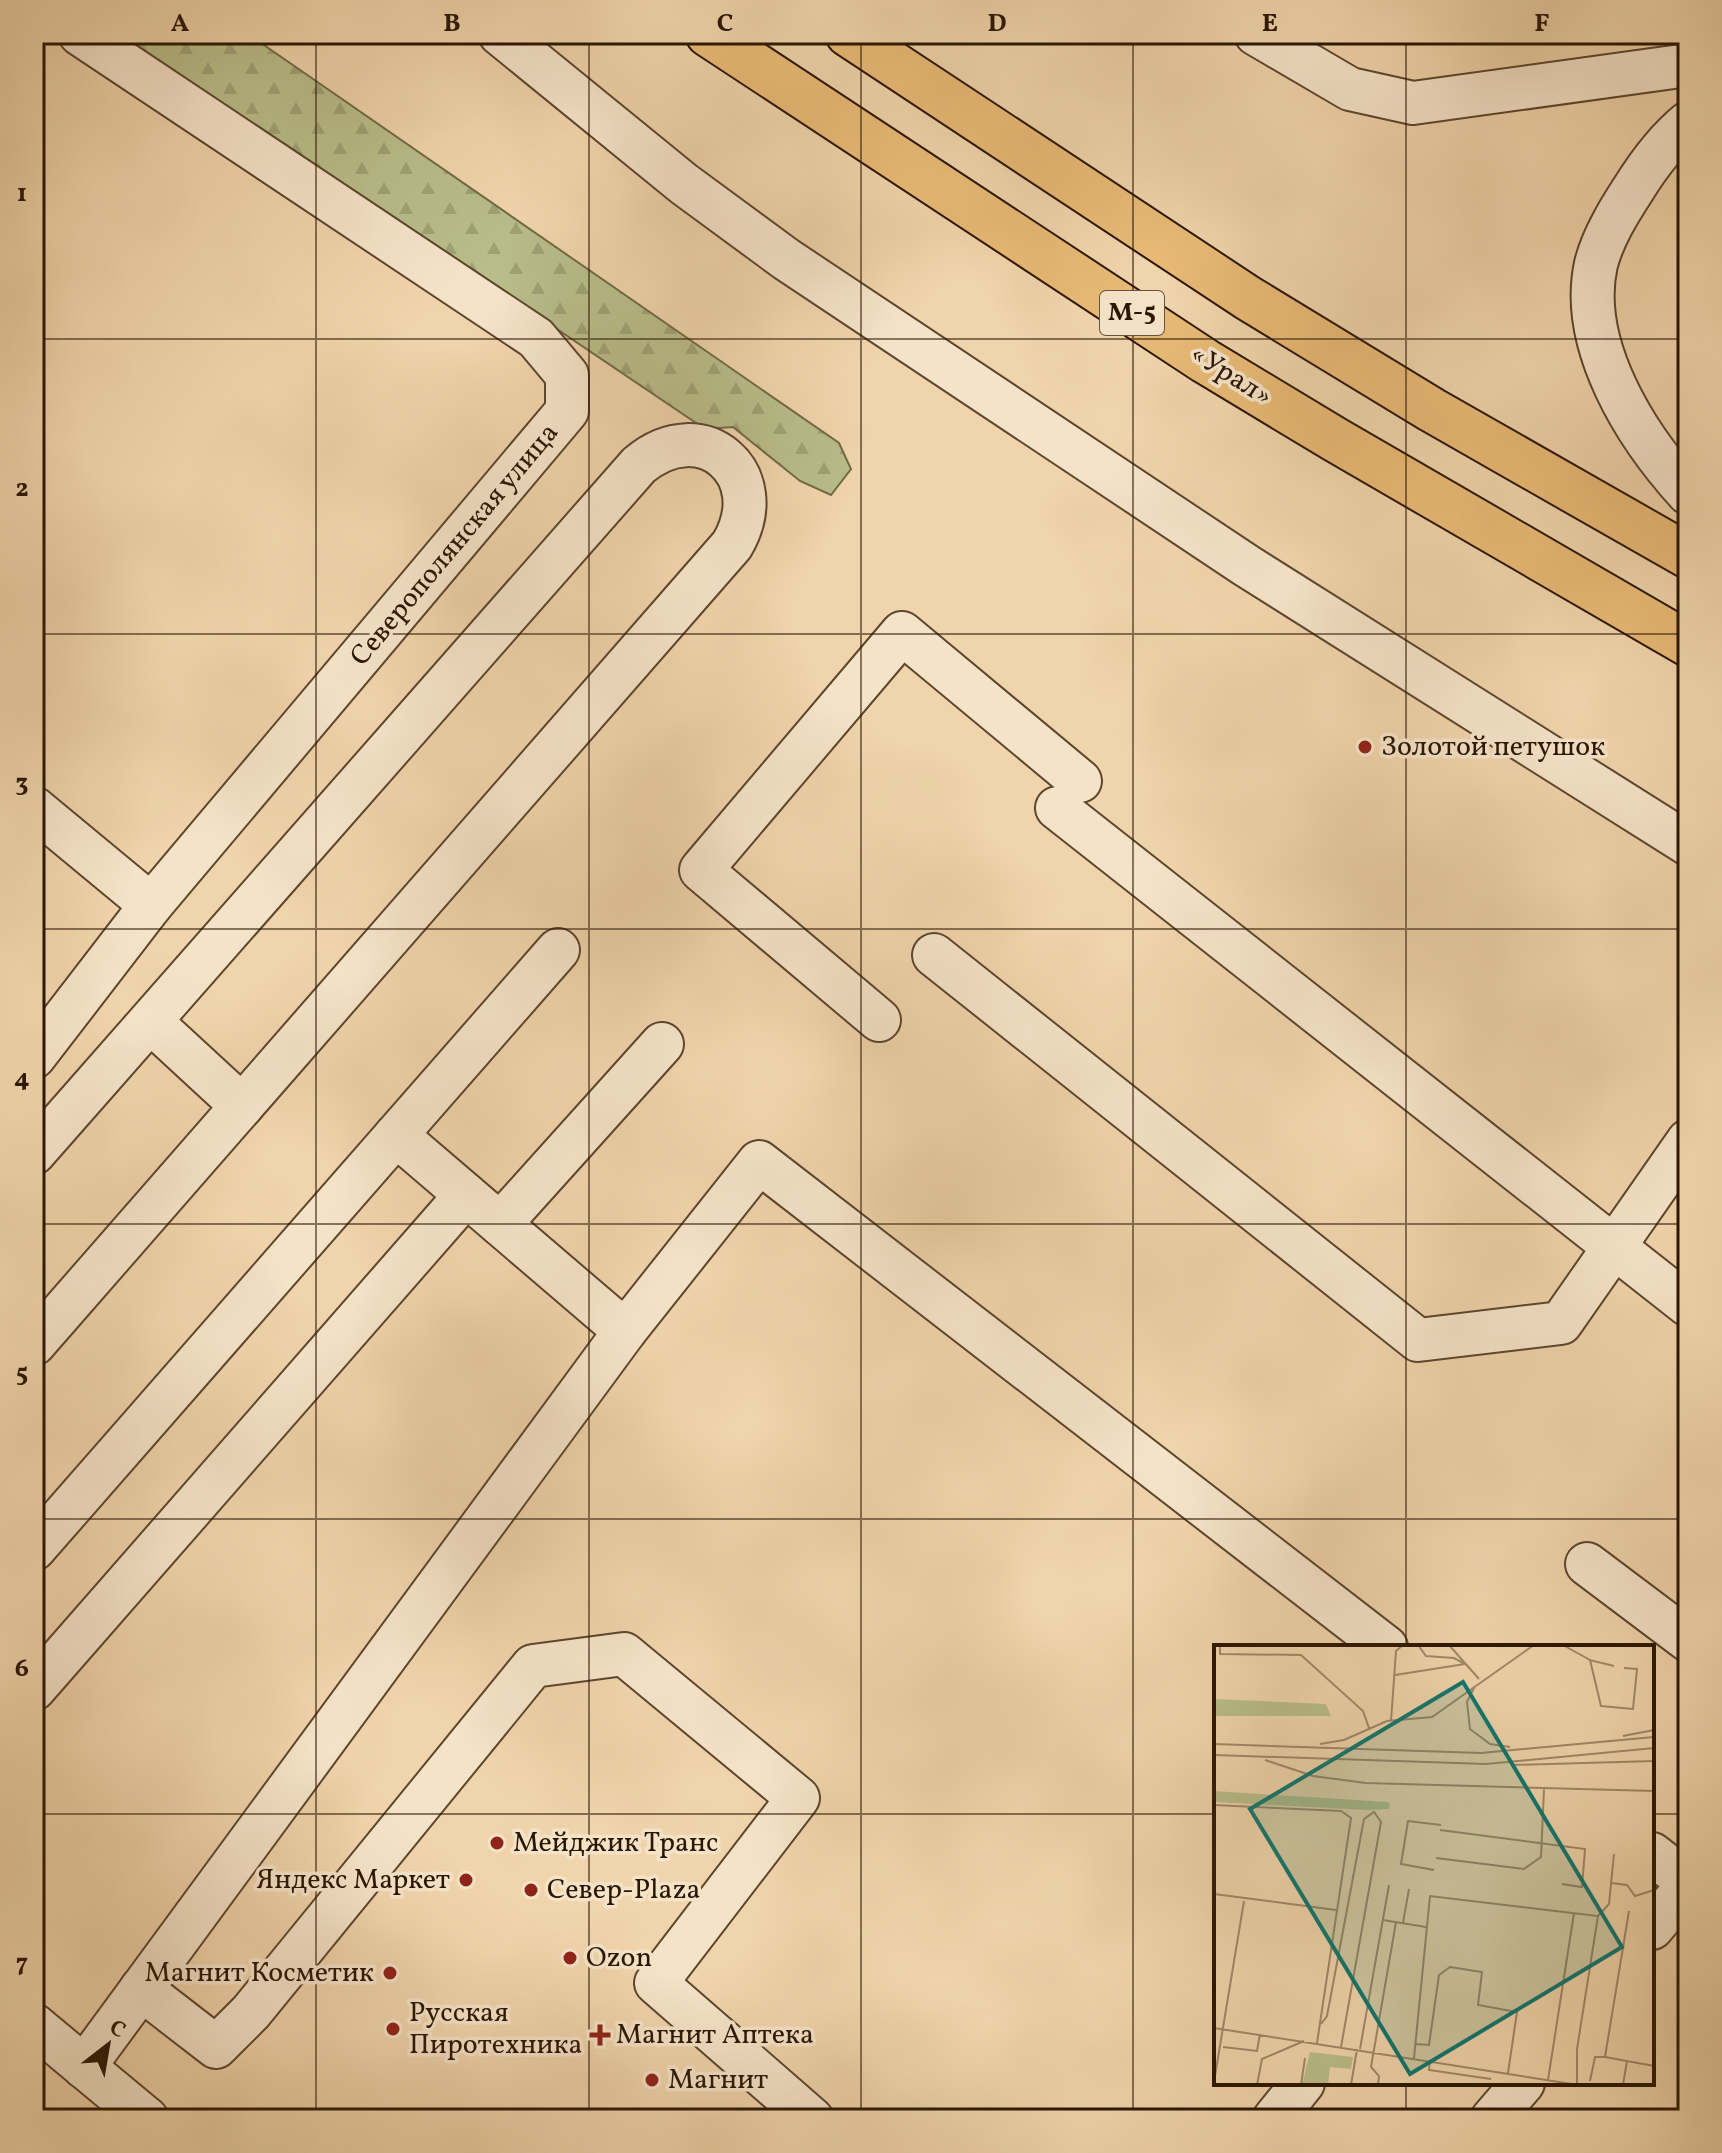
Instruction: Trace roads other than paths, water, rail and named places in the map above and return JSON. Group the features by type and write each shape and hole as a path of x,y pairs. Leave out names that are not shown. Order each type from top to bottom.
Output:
{"highway":[{"name":"«Урал»","path":"708,34 1205,361 1688,644"},
{"name":"М-5","path":"848,34 1248,298 1432,410 1688,556"}],"street":[{"name":"Северополянская улица","path":"34,1057 151,905 567,411 567,375 536,338 80,34"},
{"path":"500,34 684,184 786,259 1247,566 1688,844"},
{"path":"1256,34 1350,89 1413,103 1688,65"},
{"path":"1688,123 1674,134 1645,171 1615,217 1596,264 1593,308 1607,372 1635,424 1665,468 1688,493"},
{"path":"34,1153 639,465 653,453 671,446 690,444 709,449 725,459 737,473 744,491 746,510 742,528 732,545 34,1344"},
{"path":"879,1020 701,870 902,633 1069,795 1614,1248 1688,1305"},
{"path":"34,808 151,905"},
{"path":"34,1549 558,950"},
{"path":"934,955 1418,1340 1561,1323 1688,1141"},
{"path":"151,1022 242,1106"},
{"path":"500,1224 662,1044"},
{"path":"396,1135 625,1331"},
{"path":"84,2067 625,1331 759,1162 1383,1645"},
{"path":"34,1689 466,1195"},
{"path":"1587,1564 1688,1640"},
{"path":"141,1989 216,2047 251,2012 533,1666 624,1654 798,1798 656,1983 812,2119"},
{"path":"1654,1856 1688,1884 1654,1926"},
{"path":"34,2025 147,2119"},
{"path":"1274,2119 1301,2085"},
{"path":"1492,2119 1521,2085"}],"place":[{"name":"Золотой петушок","path":"1365,747"},
{"name":"Мейджик Транс","path":"497,1843"},
{"name":"Яндекс Маркет","path":"466,1880"},
{"name":"Север-Plaza","path":"531,1890"},
{"name":"Ozon","path":"570,1958"},
{"name":"Магнит Косметик","path":"390,1973"},
{"name":"Русская Пиротехника","path":"393,2029"},
{"name":"Магнит Аптека","path":"600,2035"},
{"name":"Магнит","path":"652,2080"}]}
